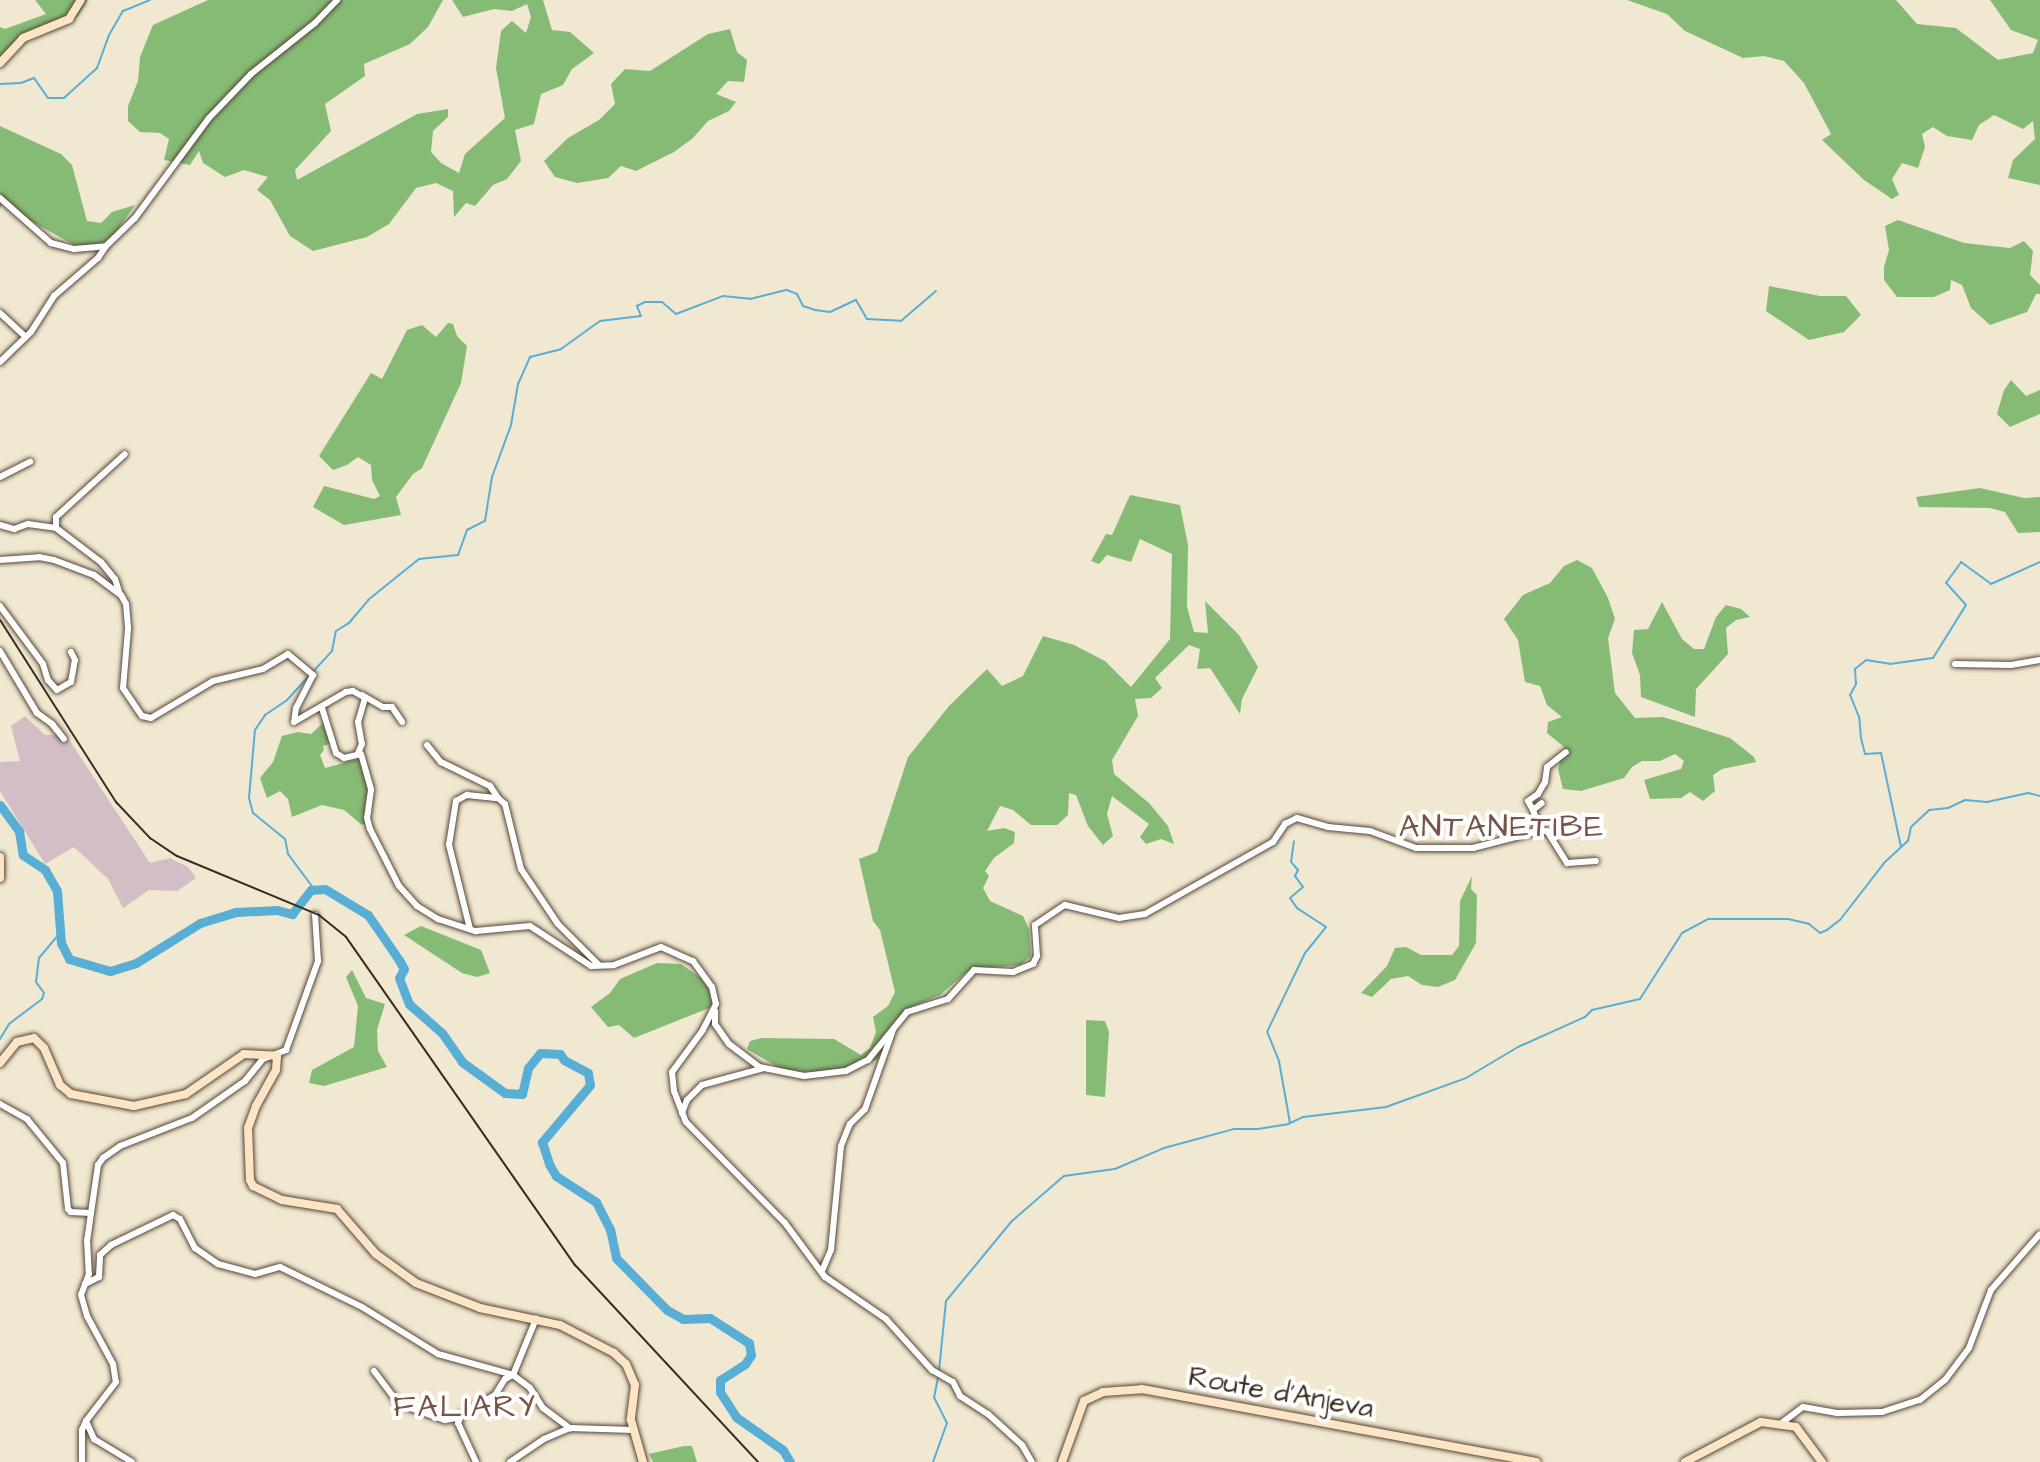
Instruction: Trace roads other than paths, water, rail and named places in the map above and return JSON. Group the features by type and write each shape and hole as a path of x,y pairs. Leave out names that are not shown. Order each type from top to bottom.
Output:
{"street":[{"path":"0,63 23,38 69,19 81,0"},
{"path":"0,362 26,337 54,296 98,258 135,218 209,118 251,74 315,23 337,0"},
{"path":"0,198 51,243 74,249 106,246"},
{"path":"0,313 26,337"},
{"path":"56,528 56,517 125,454"},
{"path":"0,477 30,462"},
{"path":"0,525 14,529 28,524 56,528 101,562 115,579 126,604 128,629 123,688 142,716 151,718 213,681 263,669 288,654 310,673 293,719 296,722 346,692 362,695 383,707 392,707 402,722"},
{"path":"0,560 39,557 54,560 94,575 121,595"},
{"path":"0,606 43,664 48,680 57,690 71,682 75,660 71,652"},
{"path":"0,651 37,713 52,724 64,739"},
{"path":"1955,664 2011,665 2040,660"},
{"path":"362,695 365,702 358,727 362,744 358,753 371,790 370,829 399,886 417,906 438,919 470,929 530,926 581,962 603,967 646,951 670,948 693,961 712,987 715,1024 729,1044 746,1059 764,1068 804,1076 846,1071 868,1060 896,1023 918,1007 948,999 974,970 1025,970 1037,956 1035,925 1065,905 1119,918 1145,914 1273,842 1285,824 1297,818 1328,827 1370,831 1416,848 1473,848 1547,831 1567,863 1596,861"},
{"path":"322,708 336,753 344,758 358,753"},
{"path":"427,745 441,762 490,786 508,809 521,869 558,924 603,967"},
{"path":"1535,832 1537,821 1528,801 1538,794 1545,782 1547,767 1566,752"},
{"path":"470,929 449,845 451,821 460,797 498,798"},
{"path":"1533,810 1542,803"},
{"path":"0,857 0,878"},
{"path":"83,1462 81,1440 86,1421 116,1382 113,1364 87,1316 81,1295 85,1284 98,1165 109,1153 192,1118 245,1081 263,1059 286,1050 318,961 315,915"},
{"path":"715,1011 672,1072 682,1113 693,1131 791,1229 825,1277 886,1319 932,1370 945,1375 970,1405 988,1414 1022,1445 1032,1462"},
{"path":"822,1271 831,1250 841,1146 850,1124 865,1109 896,1023"},
{"path":"0,1063 17,1042 34,1038 44,1048 60,1085 71,1094 134,1106 186,1094 244,1054 277,1056"},
{"path":"277,1056 276,1070 248,1128 250,1180 253,1186 282,1200 337,1209 376,1254 416,1283 451,1299 536,1319 583,1335 626,1364 635,1385 633,1430 643,1462"},
{"path":"682,1113 687,1100 702,1085 764,1068"},
{"path":"0,1104 27,1119 63,1163 68,1209 91,1213"},
{"path":"85,1284 99,1277 100,1255 111,1245 173,1215 180,1219 195,1248 218,1264 255,1274 285,1269 320,1289 362,1307 438,1354 513,1375 530,1388 543,1408 570,1428"},
{"path":"1779,1425 1803,1407 1838,1413 1882,1412 1920,1400 1945,1380 1969,1348 1991,1290 2040,1234"},
{"path":"374,1371 399,1404 445,1420 495,1395 505,1379 513,1375 536,1319"},
{"name":"Route d'Anjeva","path":"1062,1462 1084,1401 1103,1392 1142,1389 1536,1462"},
{"path":"462,1414 458,1423 476,1462"},
{"path":"86,1421 94,1439 132,1462"},
{"path":"1685,1462 1761,1422 1796,1427 1822,1462"},
{"path":"510,1462 544,1439 570,1428 633,1430"}],"waterway":[{"path":"0,84 21,83 34,78 48,98 64,98 97,68 109,35 123,11 150,0"},
{"path":"314,889 288,854 285,839 253,813 249,798 255,730 265,715 287,700 332,651 336,631 349,623 368,600 419,559 458,555 467,530 485,521 492,477 511,425 518,384 530,357 561,349 600,321 641,316 637,306 645,302 662,302 676,314 723,296 750,299 787,290 797,294 803,306 815,310 830,312 856,300 867,319 901,321 936,291"},
{"path":"1901,847 1881,753 1865,754 1859,717 1850,695 1856,684 1855,669 1866,660 1890,664 1933,658 1966,605 1946,583 1961,562 1991,584 2040,562"},
{"path":"939,1371 946,1301 1012,1221 1064,1176 1115,1169 1164,1148 1234,1129 1258,1129 1288,1124 1303,1117 1386,1107 1466,1078 1518,1047 1585,1017 1592,1010 1640,999 1682,933 1708,919 1788,919 1809,924 1820,933 1827,930 1840,920 1884,863 1908,841 1911,827 1929,810 1948,808 1965,800 1987,802 2028,793 2040,796"},
{"path":"0,805 19,831 23,855 45,870 57,891 61,943 69,959 110,971 136,963 200,923 236,912 277,910 292,914 311,890 325,889 368,915 404,969 399,978 409,1004 442,1033 462,1062 505,1093 522,1094 528,1068 540,1053 560,1054 564,1060 588,1073 590,1085 542,1142 549,1164 556,1176 596,1202 610,1229 616,1258 667,1310 683,1319 710,1318 749,1343 751,1355 745,1364 720,1380 720,1392 736,1417 783,1450 790,1462"},
{"path":"1290,1123 1279,1061 1267,1032 1305,953 1326,927 1297,908 1290,898 1303,887 1295,876 1298,870 1291,862 1294,841"},
{"path":"0,1039 9,1024 42,999 44,993 36,982 39,958 60,933"},
{"path":"933,1462 947,1423 934,1398 938,1377"}],"railway":[{"path":"0,620 116,802 150,838 177,856 319,915 346,937 575,1265 758,1462"}],"district":[{"name":"ANTANETIBE","path":"1502,827"},
{"name":"FALIARY","path":"465,1407"}]}
